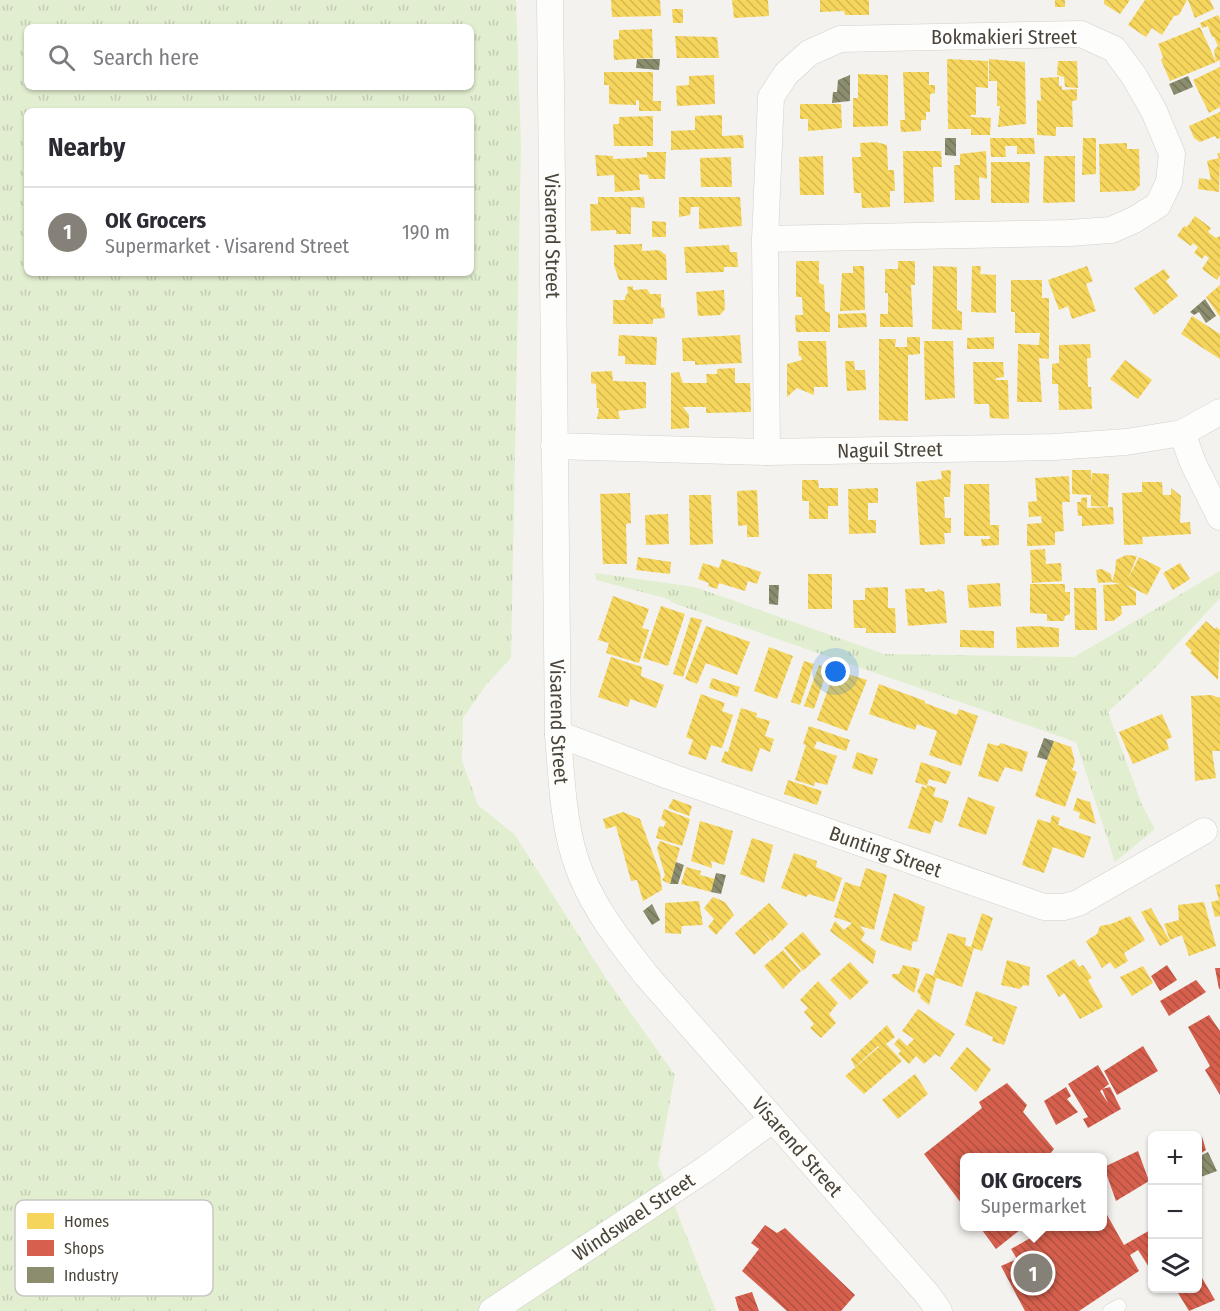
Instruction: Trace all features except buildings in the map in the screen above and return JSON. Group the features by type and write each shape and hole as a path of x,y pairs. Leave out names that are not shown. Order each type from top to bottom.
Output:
{"street":[{"name":"Visarend Street","path":"550,0 558,734 564,798 574,857 605,922 646,975 927,1294 939,1311"},
{"name":"Bokmakieri Street","path":"765,239 1069,233 1111,230 1134,220 1158,205 1169,182 1172,154 1154,111 1134,76 1114,50 1081,34 840,39 809,53 786,74 771,98 765,239 767,452"},
{"name":"Naguil Street","path":"554,446 767,452 1054,447 1126,442 1182,433 1220,412"},
{"path":"1182,433 1193,464 1220,518"},
{"name":"Bunting Street","path":"558,734 669,776 1044,907 1064,907 1077,903 1204,831"},
{"name":"Windswael Street","path":"492,1311 707,1168 772,1120"}],"green space":[{"path":"0,0 516,0 521,145 511,658 486,685 463,718 462,761 478,805 515,835 605,977 675,1075 658,1164 716,1311 0,1311"},
{"path":"1220,571 1220,598 1151,672 1108,712 1142,805 1155,829 1115,862 1076,742 676,604 665,598 596,580 595,573 695,587 884,654 1074,657"}],"place":[{"name":"OK Grocers","path":"1033,1273"}]}
